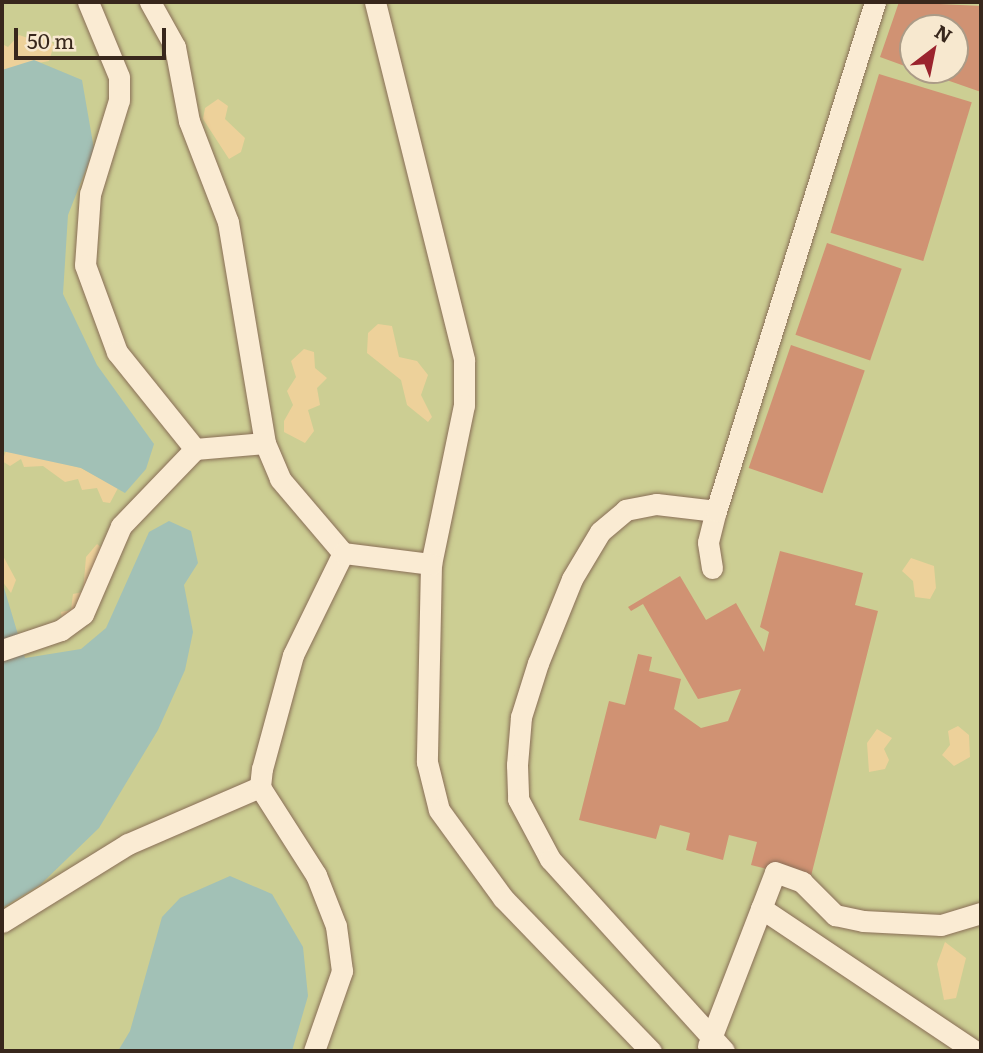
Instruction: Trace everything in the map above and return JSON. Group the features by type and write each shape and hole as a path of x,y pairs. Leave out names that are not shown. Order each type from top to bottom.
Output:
{"lane":[{"path":"88,2 119,77 119,100 90,194 85,265 117,352 195,449"},
{"path":"150,2 175,47 189,121 228,222 265,443 280,479 343,553"},
{"path":"375,2 464,360 464,405 431,564 427,762 439,810 503,898 651,1051"},
{"path":"712,568 708,542 716,510 875,2"},
{"path":"2,650 23,639 61,630 83,614 121,526 195,449 265,443"},
{"path":"716,510 656,504 626,510 600,532 572,579 538,663 521,716 517,765 518,799 550,859 708,1043 724,1051"},
{"path":"343,553 358,550 431,564"},
{"path":"314,1051 342,971 337,926 316,875 260,787 293,655 343,553"},
{"path":"2,922 128,844 260,787"},
{"path":"708,1043 775,872 802,881 835,915 863,921 941,925 981,913"},
{"path":"761,908 975,1051"}],"green space":[{"path":"2,2 981,2 981,1051 2,1051"}],"sand":[{"path":"41,31 54,45 49,61 2,70 2,44 8,47 19,35 34,40"},
{"path":"218,99 228,106 225,119 245,138 241,152 229,159 203,119 205,108"},
{"path":"378,324 392,326 399,357 417,361 428,375 421,395 432,417 428,422 407,405 401,380 367,353 368,333"},
{"path":"304,349 314,352 315,368 327,378 317,388 320,405 308,410 314,431 305,443 284,432 284,421 293,405 287,391 296,377 291,361"},
{"path":"7,449 81,468 118,488 110,503 103,502 97,488 82,490 78,479 65,482 43,466 24,467 21,459 10,466 2,461"},
{"path":"97,544 108,553 63,626 61,612 71,610 73,594 83,592 86,557"},
{"path":"2,554 16,580 11,593 2,581"},
{"path":"911,558 934,566 936,588 930,599 915,597 913,581 902,571"},
{"path":"958,726 969,735 970,757 954,766 942,755 950,745 948,731"},
{"path":"877,729 892,738 884,749 889,760 885,769 869,772 867,743"},
{"path":"945,942 966,958 956,998 944,1000 937,964"}],"water":[{"path":"34,60 82,80 94,149 68,215 63,294 97,365 154,444 146,469 125,493 81,468 2,451 2,70"},
{"path":"169,521 191,531 198,563 184,585 193,632 185,670 158,730 99,828 40,885 2,908 2,581 25,658 81,649 106,628 149,532"},
{"path":"230,876 272,894 303,947 308,996 292,1051 118,1051 130,1031 162,917 180,898"}],"building":[{"path":"899,2 981,6 981,92 958,84 969,84 969,14 899,14 899,64 880,57"},
{"path":"879,74 899,80 899,84 912,84 972,102 923,261 830,233"},
{"path":"827,243 902,269 870,360 795,335"},
{"path":"791,345 865,370 822,493 749,468"},
{"path":"780,551 863,573 855,605 878,611 810,880 751,865 757,842 729,835 723,860 686,850 690,833 660,825 656,839 579,820 609,701 625,705 638,654 652,657 649,671 681,679 674,709 701,728 728,721 741,689 698,699 643,604 631,611 628,607 680,576 706,620 736,603 764,652 769,632 760,627"}]}
